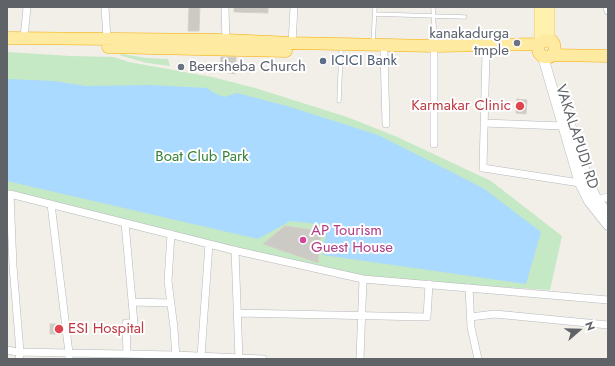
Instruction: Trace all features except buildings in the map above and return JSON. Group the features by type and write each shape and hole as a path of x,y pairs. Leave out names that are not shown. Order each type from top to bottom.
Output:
{"highway":[{"path":"7,38 107,39 340,52 384,52 434,49 608,48"},
{"path":"7,45 226,45 292,43 373,44 486,53 546,49 608,56"}],"main road":[{"path":"540,7 546,49"},
{"path":"546,49 549,7"},
{"name":"VAKALAPUDI RD","path":"546,49 584,182 608,214"},
{"path":"584,182 589,201 608,225"}],"street":[{"path":"24,38 27,7"},
{"path":"105,7 107,39"},
{"path":"225,7 226,45"},
{"path":"292,43 294,7"},
{"path":"607,7 608,11"},
{"path":"434,49 434,144"},
{"path":"384,52 386,124"},
{"path":"486,53 484,168 584,182"},
{"path":"484,123 567,125"},
{"path":"20,355 8,193 209,244 364,279 608,300"},
{"path":"597,200 608,197"},
{"path":"51,204 69,356"},
{"path":"125,223 134,323 126,323 127,354"},
{"path":"171,234 168,281 176,357"},
{"path":"197,357 209,244"},
{"path":"236,250 239,358"},
{"path":"360,359 364,279"},
{"path":"238,313 427,317 429,284"},
{"path":"469,288 471,327 478,359"},
{"path":"132,302 171,303"},
{"path":"470,317 495,314 608,325"},
{"path":"7,350 20,355 69,356 127,354 263,359"}],"lane":[{"path":"373,44 375,7"},
{"path":"433,7 434,49"},
{"path":"375,14 465,17"},
{"path":"339,101 340,52"}],"green space":[{"name":"Boat Club Park","path":"7,52 114,57 129,62 212,77 255,88 347,117 395,136 491,181 562,236 550,290 371,279 237,248 7,190"},
{"path":"122,54 147,58 168,59 170,66 147,63 119,55"}],"water":[{"name":"Boat Club Park","path":"7,79 54,81 86,86 150,85 207,88 224,97 237,93 287,106 378,135 483,188 541,232 526,284 323,255 327,225 290,221 258,239 7,181"}],"place":[{"name":"kanakadurga tmple","path":"517,43"},
{"name":"ICICI Bank","path":"323,61"},
{"name":"Beersheba Church","path":"181,67"},
{"name":"Karmakar Clinic","path":"520,106"},
{"name":"AP Tourism Guest House","path":"303,240"},
{"name":"ESI Hospital","path":"59,329"}]}
